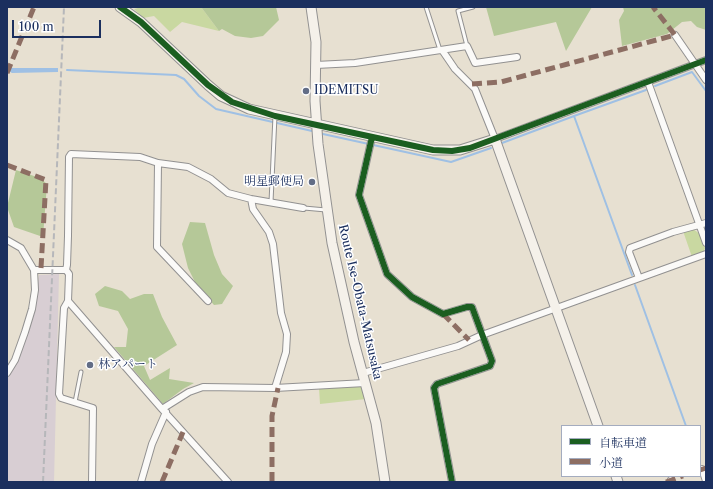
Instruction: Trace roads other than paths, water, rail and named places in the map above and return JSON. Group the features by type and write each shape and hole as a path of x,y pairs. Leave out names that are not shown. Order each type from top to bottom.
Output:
{"street":[{"path":"120,7 141,22 221,96 249,109 275,120 316,124 371,138 442,151 460,150 495,139 706,60"},
{"name":"Route Ise-Obata-Matsusaka","path":"311,7 315,27 316,124 332,243 376,423 385,482"},
{"path":"675,34 706,80"},
{"path":"316,65 355,63 467,46 475,63 517,57"},
{"path":"441,50 455,69 475,89 495,139 598,425"},
{"path":"648,82 703,224 706,243"},
{"path":"371,138 359,194 387,274 412,297 443,314 472,307 492,362 490,366 437,384 434,388 452,482"},
{"path":"92,482 94,410 92,407 61,398 59,394 64,308 68,302 70,278 66,270 68,248 69,155 128,156 153,160 158,163 188,167 211,179 228,193 251,200 303,208"},
{"path":"158,163 157,247 208,300"},
{"path":"251,200 253,209 264,223 273,244 281,312 287,334 286,352 275,388"},
{"path":"639,278 629,252 630,248 673,232 703,224"},
{"path":"7,240 21,248 34,270 35,290 32,310 16,360 7,373"},
{"path":"141,482 152,444 164,411 190,392 203,387 275,388 364,378 706,254"},
{"path":"34,270 66,270"},
{"path":"68,302 228,482"},
{"path":"702,469 706,482"}],"lane":[{"path":"426,7 441,50"},
{"path":"467,46 458,11 473,7"},
{"path":"271,202 275,120"},
{"path":"303,208 328,210"},
{"path":"75,402 81,372"}],"water":[{"path":"7,66 13,68 58,68 58,72 12,73 7,70"}],"waterway":[{"path":"67,70 176,75 184,79 199,96 216,109 312,131"},
{"path":"655,86 692,72 706,91"},
{"path":"574,116 646,90"},
{"path":"502,143 574,116 632,275"},
{"path":"323,134 451,162 491,148"},
{"path":"635,285 686,425"}],"railway":[{"path":"43,482 64,7"}],"place":[{"name":"IDEMITSU","path":"306,91"},
{"name":"明星郵便局","path":"312,182"},
{"name":"林アパート","path":"90,365"}]}
